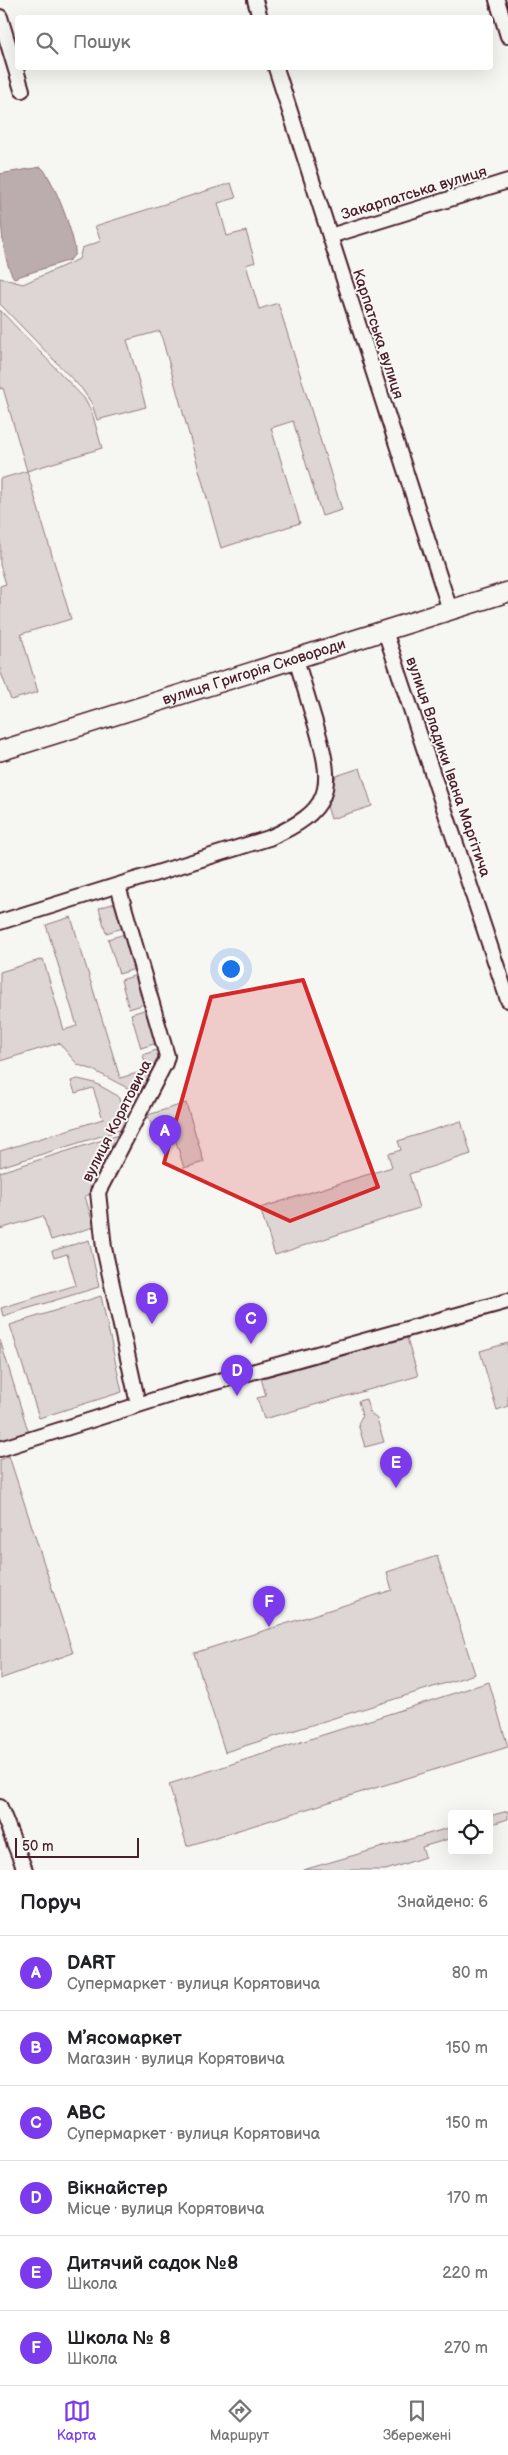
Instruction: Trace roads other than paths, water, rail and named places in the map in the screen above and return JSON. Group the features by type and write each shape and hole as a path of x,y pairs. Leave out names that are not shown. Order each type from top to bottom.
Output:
{"main road":[{"name":"вулиця Григорія Сковороди","path":"0,751 508,592"}],"street":[{"path":"255,0 259,15"},
{"path":"497,0 508,36"},
{"path":"0,17 15,67"},
{"path":"16,70 22,90"},
{"name":"Карпатська вулиця","path":"277,70 450,610"},
{"name":"Закарпатська вулиця","path":"330,236 508,181"},
{"name":"вулиця Владики Івана Маргітича","path":"385,631 508,1000"},
{"path":"0,922 269,838 303,820 323,797 328,773 296,659"},
{"name":"вулиця Корятовича","path":"118,886 167,1056 166,1063 98,1192 104,1248 138,1404"},
{"path":"0,1449 138,1404 508,1301"},
{"path":"0,1807 25,1870"}],"place":[{"name":"DART","path":"165,1156"},
{"name":"Мʼясомаркет","path":"152,1324"},
{"name":"ABC","path":"251,1344"},
{"name":"Вікнайстер","path":"237,1396"},
{"name":"Дитячий садок №8","path":"396,1488"},
{"name":"Школа № 8","path":"269,1627"}]}
